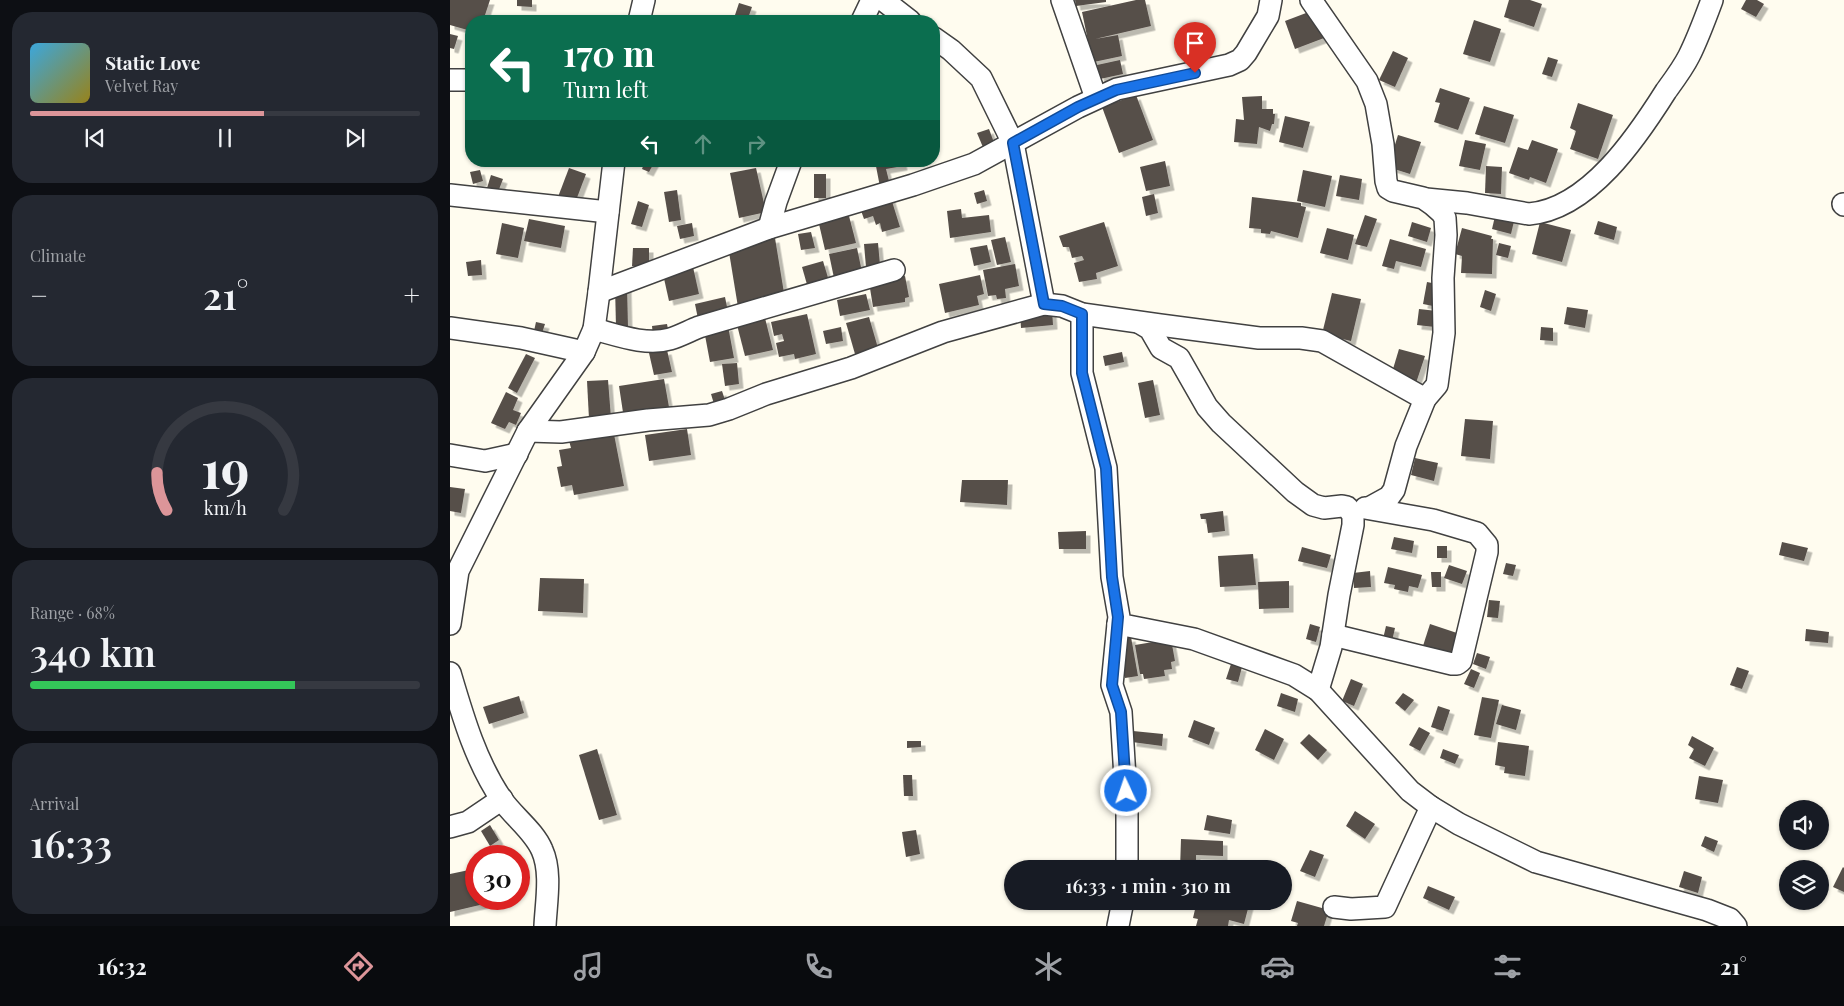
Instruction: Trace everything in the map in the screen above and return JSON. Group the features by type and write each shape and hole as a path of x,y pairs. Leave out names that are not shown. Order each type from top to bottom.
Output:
{"street":[{"path":"640,15 644,0"},
{"path":"865,15 872,0"},
{"path":"883,0 902,15"},
{"path":"1062,0 1096,98"},
{"path":"600,292 769,228 914,185 974,164 1096,98 1116,90 1222,67 1240,60 1268,16 1270,0"},
{"path":"1311,0 1367,80 1372,91 1383,144 1388,188 1393,191 1423,198 1530,214 1561,206 1581,193 1607,170 1644,126 1688,57 1712,0"},
{"path":"940,42 952,50 981,78 1013,143 1044,304"},
{"path":"450,80 465,80"},
{"path":"450,624 454,571 528,431 584,352 594,329 600,292 613,167"},
{"path":"769,228 789,167"},
{"path":"450,195 608,212"},
{"path":"1369,508 1389,497 1394,490 1406,446 1425,399 1437,385 1444,334 1445,218 1442,213 1423,198"},
{"path":"594,329 634,339 669,340 699,327 894,270"},
{"path":"528,431 561,432 648,420 709,415 766,394 851,368 943,332 1044,304 1062,306 1082,314 1140,323 1258,338 1302,338 1322,341 1425,399"},
{"path":"1082,314 1082,373 1106,468 1112,577 1118,617 1112,685 1121,712 1127,811 1127,860"},
{"path":"1140,323 1150,329 1161,348 1180,358 1207,407 1221,424 1313,505 1320,508 1342,506 1369,508 1433,520 1477,533 1484,540 1487,545 1487,552 1461,660 1457,664 1333,636"},
{"path":"450,328 521,338 584,352"},
{"path":"450,455 485,461 517,454"},
{"path":"1318,690 1332,647 1339,595 1353,525 1353,514 1347,507"},
{"path":"1118,624 1194,639 1294,675 1318,690 1410,791 1431,807 1459,824 1536,862 1706,910 1730,919 1736,926"},
{"path":"450,673 468,731 483,766 502,799 542,850 547,869 545,926"},
{"path":"450,827 468,822 502,799"},
{"path":"1334,907 1369,909 1385,907 1431,807"},
{"path":"1118,926 1121,910"}],"building":[{"path":"450,0 490,0 485,15 465,15 465,29 450,25"},
{"path":"517,0 532,0 532,7 517,6"},
{"path":"1075,0 1106,0 1106,2 1076,6"},
{"path":"1136,0 1145,0 1151,26 1095,39 1118,35 1122,56 1089,63 1085,42 1088,41 1082,12"},
{"path":"1509,0 1530,0 1542,4 1534,27 1504,17"},
{"path":"1746,0 1757,0 1764,4 1756,17 1741,9"},
{"path":"739,3 752,7 749,15 735,15"},
{"path":"1314,10 1324,38 1295,49 1285,21"},
{"path":"1474,20 1501,29 1490,62 1463,54"},
{"path":"450,34 458,36 454,49 450,48"},
{"path":"1393,51 1408,58 1395,87 1379,80"},
{"path":"1548,57 1558,60 1552,77 1542,74"},
{"path":"1120,60 1123,74 1100,79 1097,65"},
{"path":"1440,88 1470,98 1458,130 1434,122 1440,103 1435,102"},
{"path":"1136,95 1153,140 1119,153 1102,107"},
{"path":"1262,96 1262,109 1273,109 1273,114 1275,114 1274,124 1272,124 1270,131 1259,127 1257,144 1234,142 1236,119 1244,120 1242,97"},
{"path":"1578,103 1613,115 1598,159 1570,149 1576,131 1570,128"},
{"path":"1484,106 1514,115 1505,143 1475,134"},
{"path":"1285,116 1310,122 1303,148 1279,142"},
{"path":"989,129 996,148 985,152 977,133"},
{"path":"1398,135 1421,142 1410,174 1388,167"},
{"path":"1465,140 1486,144 1480,170 1459,166"},
{"path":"1532,140 1558,149 1546,183 1530,177 1529,180 1509,173 1518,147 1528,150"},
{"path":"1165,161 1170,186 1146,191 1140,167"},
{"path":"1486,166 1502,167 1501,194 1485,193"},
{"path":"643,167 652,167 649,172 642,169"},
{"path":"876,167 897,167 886,169 890,185 880,187"},
{"path":"569,168 586,174 575,203 558,197"},
{"path":"756,168 766,212 739,218 730,173"},
{"path":"480,170 483,181 473,184 470,172"},
{"path":"1303,170 1332,176 1325,207 1297,201"},
{"path":"814,174 826,174 826,198 814,198"},
{"path":"491,175 503,179 498,192 487,188"},
{"path":"1340,175 1362,179 1359,200 1336,196"},
{"path":"677,190 681,220 669,222 664,192"},
{"path":"984,190 987,201 977,204 974,193"},
{"path":"1154,194 1158,213 1146,216 1142,197"},
{"path":"890,195 900,227 882,232 880,223 876,225 873,216 864,219 859,205"},
{"path":"1252,197 1301,203 1301,206 1306,207 1298,238 1271,231 1270,234 1261,233 1261,229 1249,228"},
{"path":"638,201 649,205 642,227 631,224"},
{"path":"961,209 962,218 989,215 991,232 950,238 947,211"},
{"path":"1496,212 1515,217 1511,234 1492,229"},
{"path":"1365,215 1377,219 1367,247 1355,244"},
{"path":"849,216 856,243 825,250 819,224"},
{"path":"529,219 565,226 561,248 524,241"},
{"path":"1598,221 1617,227 1614,240 1594,234"},
{"path":"1104,222 1118,266 1096,273 1097,279 1079,282 1074,263 1084,260 1082,256 1072,258 1069,247 1063,247 1059,236"},
{"path":"1412,222 1431,228 1427,242 1408,236"},
{"path":"1540,222 1571,230 1562,262 1532,254"},
{"path":"502,223 524,228 518,258 496,254"},
{"path":"692,223 694,236 680,239 677,226"},
{"path":"1327,228 1354,235 1348,260 1320,253"},
{"path":"1462,228 1492,236 1492,274 1461,273 1462,256 1455,254"},
{"path":"811,232 815,248 801,250 798,234"},
{"path":"1005,237 1011,262 997,265 991,240"},
{"path":"775,238 785,299 738,307 728,246"},
{"path":"1390,239 1426,249 1421,267 1396,261 1394,269 1382,266"},
{"path":"878,243 880,265 866,267 864,244"},
{"path":"1499,243 1511,246 1508,258 1496,255"},
{"path":"987,245 991,262 974,266 970,248"},
{"path":"633,248 649,248 649,267 632,266"},
{"path":"857,248 862,272 834,278 829,254"},
{"path":"481,260 482,275 468,276 466,262"},
{"path":"823,261 829,281 808,288 802,267"},
{"path":"1015,264 1019,286 1005,289 1006,298 997,299 996,295 988,296 983,270"},
{"path":"693,267 699,294 669,301 663,274"},
{"path":"980,275 984,294 977,296 979,305 945,313 939,284"},
{"path":"905,276 909,297 905,298 905,302 873,307 869,282"},
{"path":"1427,282 1437,284 1433,306 1423,304"},
{"path":"615,286 627,286 628,327 616,327"},
{"path":"1485,290 1496,294 1491,311 1480,307"},
{"path":"1332,293 1361,299 1351,341 1322,334"},
{"path":"866,294 870,310 840,316 837,300"},
{"path":"725,297 729,317 699,324 695,304"},
{"path":"1567,307 1588,310 1585,328 1564,324"},
{"path":"1419,309 1437,311 1435,327 1417,325"},
{"path":"1052,310 1053,325 1021,328 1020,313"},
{"path":"807,314 816,354 795,359 794,354 779,357 776,343 784,341 782,334 774,336 771,322"},
{"path":"869,317 878,348 855,354 846,323"},
{"path":"765,318 773,350 745,356 737,325"},
{"path":"536,322 545,324 542,333 534,331"},
{"path":"667,324 669,334 653,336 652,326"},
{"path":"728,326 734,358 710,362 704,330"},
{"path":"841,327 843,341 826,344 823,331"},
{"path":"1541,327 1553,328 1553,341 1540,340"},
{"path":"1399,349 1425,356 1415,386 1390,379"},
{"path":"667,350 672,372 654,375 649,353"},
{"path":"1122,352 1124,362 1105,366 1103,356"},
{"path":"526,354 535,358 517,393 508,388"},
{"path":"737,363 739,384 725,386 722,364"},
{"path":"664,379 669,407 644,411 624,419 619,386"},
{"path":"608,380 611,418 589,419 587,381"},
{"path":"1153,380 1160,415 1145,418 1138,383"},
{"path":"722,391 725,400 714,404 711,394"},
{"path":"506,392 518,398 513,410 521,413 516,425 509,422 505,429 491,423"},
{"path":"1465,419 1493,421 1490,459 1461,456"},
{"path":"613,429 624,486 574,495 572,485 561,487 557,467 562,466 559,450 571,448 568,437"},
{"path":"687,429 691,455 649,461 645,435"},
{"path":"1415,458 1438,463 1434,481 1411,475"},
{"path":"962,480 1008,480 1007,505 960,502"},
{"path":"450,487 465,489 461,513 450,511"},
{"path":"1223,511 1225,531 1208,533 1206,519 1201,519 1200,514"},
{"path":"1086,531 1086,549 1059,549 1058,532"},
{"path":"1394,537 1414,541 1412,553 1391,549"},
{"path":"1782,542 1808,548 1804,561 1779,555"},
{"path":"1437,546 1447,546 1447,558 1437,558"},
{"path":"1302,547 1331,555 1327,568 1298,561"},
{"path":"1253,554 1256,585 1220,587 1218,556"},
{"path":"1506,563 1516,565 1513,576 1503,574"},
{"path":"1449,565 1467,571 1462,584 1444,578"},
{"path":"1388,567 1422,575 1418,588 1409,586 1408,592 1394,589 1395,585 1384,583"},
{"path":"1370,571 1371,587 1354,588 1353,573"},
{"path":"1431,572 1441,572 1441,587 1432,587"},
{"path":"540,578 584,579 583,613 538,611"},
{"path":"1289,581 1289,608 1259,609 1258,582"},
{"path":"1489,600 1500,601 1498,618 1487,617"},
{"path":"1310,624 1320,627 1316,642 1306,639"},
{"path":"1430,624 1460,634 1452,659 1422,649"},
{"path":"1386,626 1395,628 1392,641 1383,639"},
{"path":"1806,629 1829,632 1828,643 1805,641"},
{"path":"1131,637 1138,676 1125,678 1119,639"},
{"path":"1171,639 1175,661 1171,662 1172,669 1164,670 1165,676 1144,679 1143,674 1140,674 1135,645"},
{"path":"1477,653 1490,657 1486,669 1473,664"},
{"path":"1231,664 1242,667 1238,682 1226,679"},
{"path":"1737,667 1749,671 1742,689 1730,685"},
{"path":"1471,669 1480,673 1474,688 1464,684"},
{"path":"1351,679 1363,684 1354,706 1342,701"},
{"path":"1281,693 1298,699 1295,712 1277,706"},
{"path":"1403,693 1414,700 1405,711 1395,703"},
{"path":"519,696 524,713 489,724 483,707"},
{"path":"1482,697 1499,700 1491,738 1474,735"},
{"path":"1502,705 1521,710 1516,730 1496,724"},
{"path":"1438,706 1450,710 1443,731 1431,727"},
{"path":"1194,720 1215,728 1209,745 1188,737"},
{"path":"1419,727 1430,733 1420,751 1409,745"},
{"path":"1265,729 1284,739 1274,760 1255,750"},
{"path":"1133,731 1163,734 1162,746 1132,742"},
{"path":"1309,734 1327,750 1318,760 1300,743"},
{"path":"1692,736 1714,748 1705,766 1689,758 1694,749 1688,745"},
{"path":"907,741 921,741 921,747 907,748"},
{"path":"1498,742 1529,746 1525,776 1504,773 1505,767 1495,765"},
{"path":"597,749 617,815 599,820 579,755"},
{"path":"1443,749 1459,755 1455,764 1440,758"},
{"path":"903,775 912,775 913,796 904,796"},
{"path":"1699,776 1723,780 1718,803 1695,799"},
{"path":"1355,811 1375,824 1365,839 1346,826"},
{"path":"1207,815 1232,820 1230,834 1204,830"},
{"path":"490,825 499,840 489,845 481,831"},
{"path":"916,830 920,854 906,857 902,832"},
{"path":"1705,836 1718,841 1714,852 1701,846"},
{"path":"1181,839 1223,841 1223,856 1196,855 1196,860 1180,860"},
{"path":"1310,850 1324,855 1315,877 1300,871"},
{"path":"1844,868 1844,892 1833,887"},
{"path":"465,871 465,908 450,912 450,874"},
{"path":"1684,871 1702,877 1698,893 1679,887"},
{"path":"1428,886 1455,897 1449,910 1423,898"},
{"path":"1297,901 1329,910 1324,926 1297,926 1298,923 1291,921"},
{"path":"1195,910 1248,910 1244,924 1229,920 1228,926 1196,926 1198,919 1193,918"}],"route":[{"path":"1126,791 1121,712 1112,685 1118,617 1112,577 1106,468 1098,430 1082,373 1082,314 1062,306 1044,304 1013,143 1078,107 1116,90 1195,73"}]}
